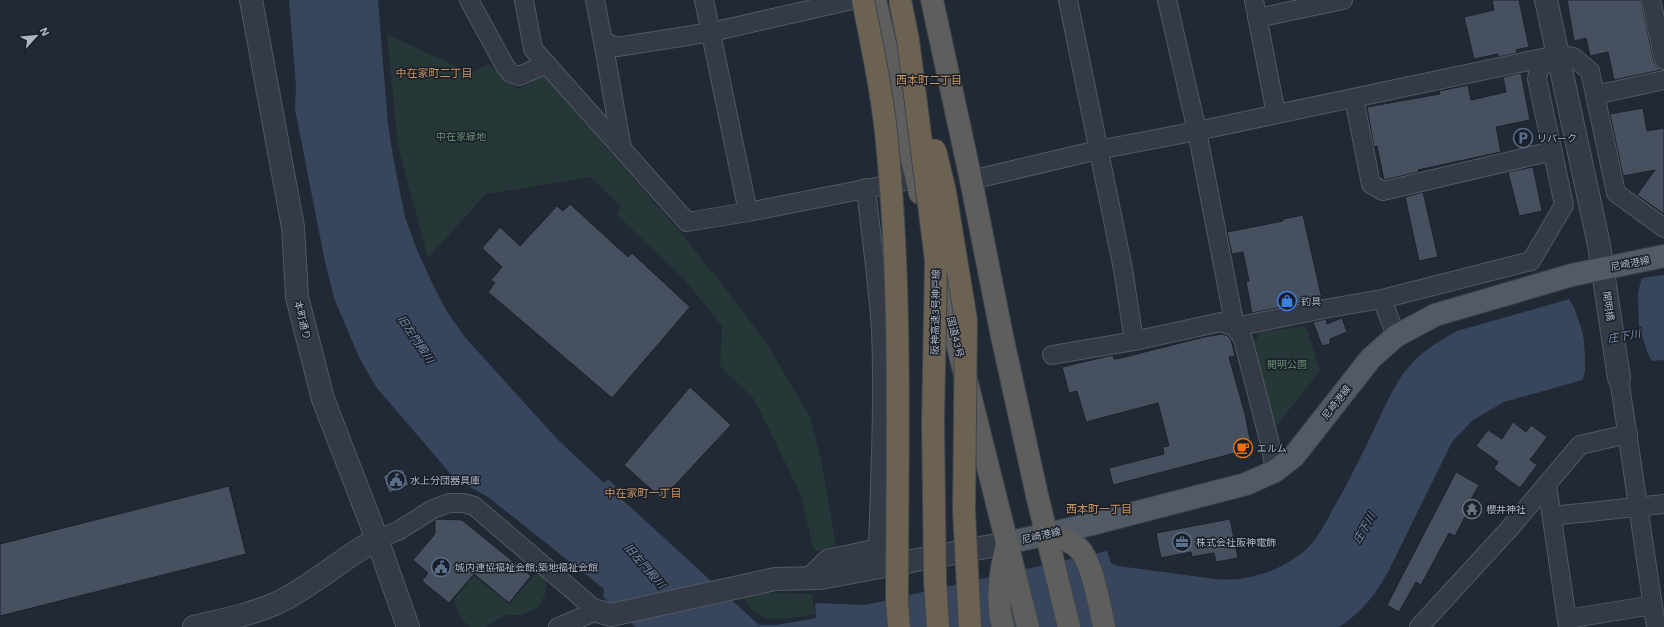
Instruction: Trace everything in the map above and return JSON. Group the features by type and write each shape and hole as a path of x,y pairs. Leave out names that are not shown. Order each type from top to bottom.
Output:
{"highway":[{"path":"863,0 873,47 888,151 896,264 899,627"},
{"name":"国道43号","path":"875,0 916,179 1007,543 1007,577 1028,627"},
{"name":"阪神高速3号神戸線","path":"900,0 908,40 936,260 933,422 935,580 938,627"},
{"path":"932,0 971,180 1002,336 1037,495 1069,627"},
{"path":"908,40 945,192 966,320 964,511 970,627"},
{"path":"1047,534 1077,546 1086,559 1092,573 1104,627"},
{"path":"1003,627 999,611 1007,577"}],"main road":[{"name":"尼崎港線","path":"1007,543 1092,524 1246,484 1275,471 1294,456 1371,358 1396,336 1435,315 1572,275 1605,275 1664,256"}],"street":[{"name":"本町通り","path":"251,0 293,227 297,297 323,398 377,539 408,627"},
{"path":"469,0 505,66 511,73 520,76 547,64"},
{"path":"524,0 534,49 687,222 748,212 916,179"},
{"path":"595,0 609,49 622,149"},
{"path":"704,0 712,32 748,212"},
{"path":"609,49 712,32 852,0"},
{"path":"1068,0 1123,269 1134,341"},
{"path":"1167,0 1196,131 1235,327 1243,339 1271,448 1275,471"},
{"path":"1254,0 1276,114"},
{"path":"1257,18 1343,0"},
{"name":"開明橋","path":"1546,0 1554,56 1589,194 1605,275 1619,378"},
{"path":"1651,0 1664,60"},
{"path":"971,180 1098,150 1554,56 1573,57 1590,71 1616,193 1664,228"},
{"path":"1052,355 1134,341 1221,322 1235,327 1382,299 1531,261 1564,205 1537,79 1539,69 1554,56"},
{"path":"1595,95 1664,80"},
{"path":"1354,98 1371,184 1383,191 1553,151"},
{"path":"808,579 827,559 878,548 882,404 881,330 866,188"},
{"path":"1382,299 1396,336"},
{"path":"1619,378 1656,627"},
{"path":"1419,627 1509,529 1580,446 1628,434"},
{"path":"1547,485 1568,623 1653,606"},
{"path":"194,627 245,615 278,603 315,581 356,551 377,539 398,531 433,509 449,503 463,503 474,506 611,617"},
{"path":"1552,516 1664,504"},
{"path":"558,627 611,617 776,579 808,579 829,577 1007,543"}],"green space":[{"name":"中在家緑地","path":"387,34 470,73 489,64 518,89 544,76 680,232 768,345 810,417 822,464 836,547 814,551 800,493 754,399 720,366 722,326 684,279 617,215 621,206 590,177 486,194 428,258 398,146"},
{"name":"開明公園","path":"1306,326 1320,371 1273,430 1252,347 1260,332"},
{"path":"537,572 547,580 545,595 537,608 522,615 505,615 486,627 471,627 467,625 459,615 454,599 474,576 509,604"},
{"path":"765,593 812,594 815,614 784,619 765,617 750,607 744,598"}],"water":[{"path":"289,0 378,0 388,124 405,217 417,250 446,310 464,336 558,440 604,483 608,479 615,486 614,492 759,625 777,625 816,618 815,605 817,603 865,605 1107,551 1111,563 1118,566 1227,580 1261,574 1282,566 1302,553 1312,544 1343,491 1398,381 1409,367 1427,350 1457,331 1647,277 1664,275 1664,360 1650,361 1504,402 1473,420 1452,442 1389,570 1379,587 1362,609 1339,627 636,627 603,597 604,589 488,497 455,479 376,387 359,357 334,298 325,262 295,109 296,86"}],"pier":[{"path":"1642,276 1638,293 1639,326 1648,354 1653,363 1582,383 1585,370 1583,334 1574,307 1568,298"}],"building":[{"path":"1492,0 1519,0 1529,47 1516,50 1517,53 1498,57 1498,54 1474,59 1464,17 1494,10"},
{"path":"1567,0 1641,0 1654,62 1661,70 1614,80 1608,52 1590,56 1586,38 1574,41"},
{"path":"1521,73 1530,120 1496,127 1501,152 1418,170 1419,172 1384,180 1377,146 1374,147 1367,107 1440,94 1439,91 1468,85 1471,100 1506,92 1503,77"},
{"path":"1643,108 1647,131 1664,128 1664,214 1637,195 1655,170 1623,176 1610,114"},
{"path":"1533,167 1542,211 1519,216 1508,172"},
{"path":"1423,192 1438,257 1419,261 1405,197"},
{"path":"570,204 628,257 632,253 690,307 612,398 488,292 495,283 491,280 502,267 482,248 500,227 520,246 557,206 563,211"},
{"path":"1303,215 1322,299 1252,313 1246,282 1249,281 1243,252 1232,254 1227,232 1283,221 1283,219"},
{"path":"1342,318 1347,332 1330,339 1330,344 1322,346 1313,322 1326,319 1327,324"},
{"path":"1222,334 1228,336 1231,340 1235,356 1229,357 1245,414 1253,454 1236,458 1235,453 1113,485 1109,468 1164,454 1163,447 1169,446 1158,403 1086,422 1077,391 1069,393 1062,367 1113,355 1114,359 1121,358 1204,337"},
{"path":"690,387 731,425 662,499 624,465"},
{"path":"1513,422 1526,432 1531,425 1547,437 1530,460 1537,465 1520,488 1494,469 1498,462 1476,446 1488,430 1502,439"},
{"name":"水上分団器具庫","path":"403,469 409,485 389,493 383,476"},
{"path":"1456,472 1479,485 1464,512 1467,513 1455,536 1449,533 1421,585 1416,582 1399,612 1387,605"},
{"path":"229,486 246,554 0,616 0,544"},
{"path":"1230,519 1238,558 1216,562 1214,553 1192,557 1191,552 1161,558 1156,533"},
{"path":"435,520 462,520 531,576 509,603 474,574 449,603 422,581 428,573 413,560 435,534"}],"place":[{"name":"リパーク","path":"1523,138"},
{"name":"釣具","path":"1287,301"},
{"name":"エルム","path":"1243,448"},
{"name":"水上分団器具庫","path":"396,480"},
{"name":"櫻井神社","path":"1472,509"},
{"name":"株式会社阪神電飾","path":"1182,542"},
{"name":"城内連協福祉会館;築地福祉会館","path":"441,567"}],"district":[{"name":"中在家町二丁目","path":"434,73"},
{"name":"西本町二丁目","path":"929,80"},
{"name":"中在家町一丁目","path":"643,493"},
{"name":"西本町一丁目","path":"1099,509"}],"water label":[{"name":"庄下川","path":"1624,336"},
{"name":"旧左門殿川","path":"416,339"},
{"name":"庄下川","path":"1364,528"},
{"name":"旧左門殿川","path":"645,566"}]}
